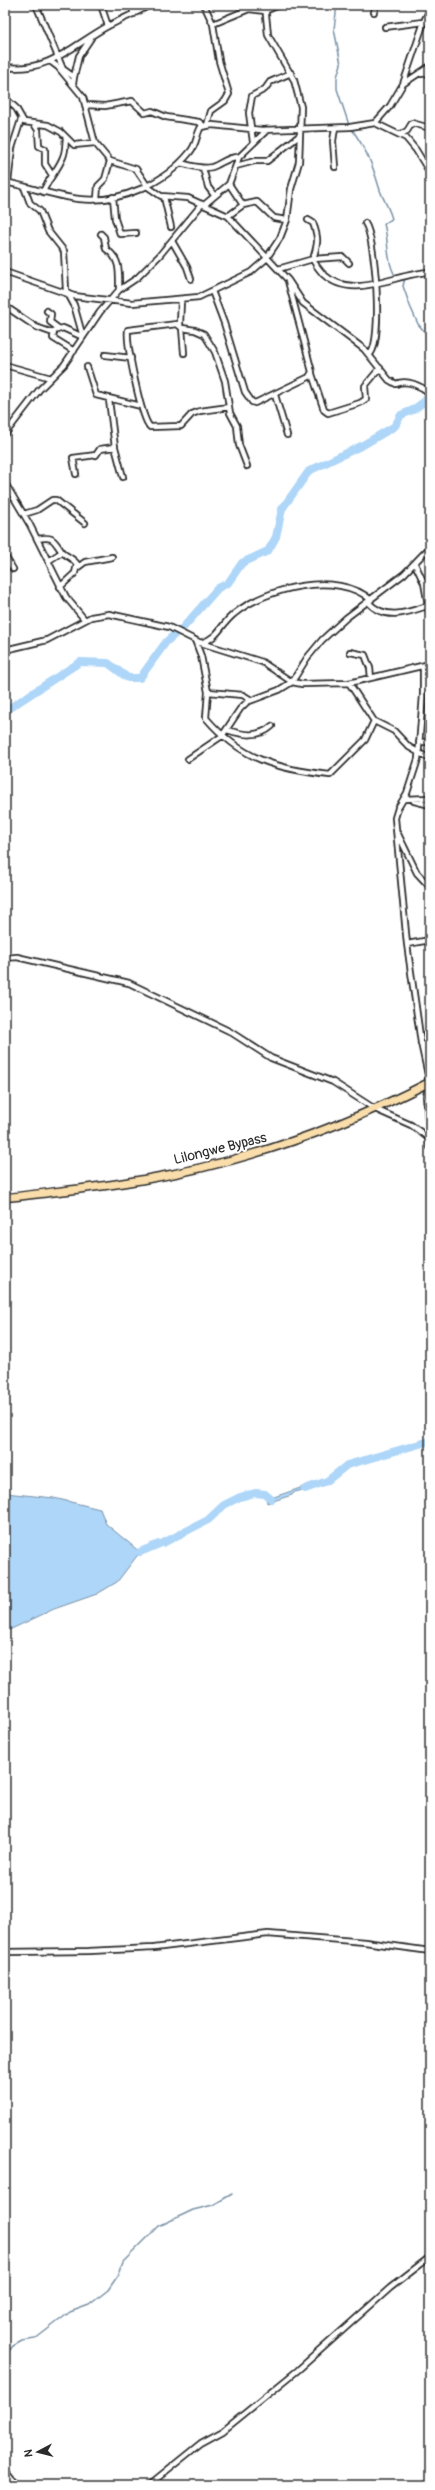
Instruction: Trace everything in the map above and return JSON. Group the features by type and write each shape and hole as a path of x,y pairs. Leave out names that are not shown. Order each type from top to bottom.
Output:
{"main road":[{"name":"Lilongwe Bypass","path":"5,1198 139,1180 204,1167 279,1146 375,1109 430,1083"}],"street":[{"path":"36,5 63,69 74,77"},
{"path":"101,5 108,26"},
{"path":"131,5 134,14"},
{"path":"5,67 33,67 50,61 91,38 108,26 150,5"},
{"path":"5,98 16,108 21,120 12,148 6,182 43,192 79,199 113,197 148,187 180,163 195,145 200,129 205,126 211,111 225,101 229,94 219,61 213,24 204,5"},
{"path":"5,272 68,295 125,303 181,300 195,298 251,272 266,258 280,238 287,220 290,189 298,168 300,98 290,74 268,35 265,5"},
{"path":"213,24 249,9 265,11 279,5"},
{"path":"374,12 376,5"},
{"path":"375,123 390,106 403,84 423,22 430,10"},
{"path":"385,26 423,22"},
{"path":"73,84 80,56 91,38"},
{"path":"50,61 58,67 73,84 87,105 95,143 110,161 136,170 148,187 164,197 184,197 228,216 288,280 303,303 370,354 392,383 402,381 420,386 430,393"},
{"path":"403,84 430,66"},
{"path":"420,74 430,73"},
{"path":"253,142 250,130 249,113 252,96 265,89 270,82 290,74"},
{"path":"87,105 105,106 132,101 145,113 158,112 166,117 199,122 205,126 250,130 335,128 375,123 401,134 416,150 430,173"},
{"path":"21,120 34,124 48,124 61,132 74,145 95,143"},
{"path":"34,124 38,130 39,146 45,149 45,166 52,175"},
{"path":"401,134 407,131 412,124 430,128"},
{"path":"335,128 333,141 335,167"},
{"path":"5,434 39,390 74,351 96,317 119,290 146,270 203,205 229,184 239,158 253,142 260,139 266,130"},
{"path":"236,166 255,161 267,162 299,136"},
{"path":"43,192 63,157 66,138"},
{"path":"180,163 203,168 211,167 234,157 239,158"},
{"path":"97,199 98,186 105,179 110,161"},
{"path":"203,168 208,187 214,195"},
{"path":"229,184 243,205"},
{"path":"24,187 30,203 40,211 48,230 64,251 66,266 65,283 68,295 74,305 83,337"},
{"path":"113,197 115,219 120,234 136,233"},
{"path":"164,197 171,227"},
{"path":"228,216 243,205 257,202 274,218 287,220"},
{"path":"308,220 313,223 318,236 318,246 313,259"},
{"path":"365,223 369,231 376,284 377,326 375,346 370,354"},
{"path":"101,234 104,237 106,249 113,253 117,260 119,290"},
{"path":"172,241 187,267 191,279"},
{"path":"278,269 313,259 343,257 349,263"},
{"path":"313,259 320,270 336,282 355,287 430,272"},
{"path":"288,280 312,372 324,410 328,413 360,404 366,399 364,386 380,368"},
{"path":"212,291 249,398 255,403 275,395 309,377 312,372"},
{"path":"181,300 181,327 184,353"},
{"path":"5,306 36,327 53,333"},
{"path":"47,311 51,314 50,322 58,328 63,328 83,337"},
{"path":"229,407 200,411 192,414 181,426 153,428 147,424 141,406 131,358 127,332 129,329 166,324 201,332 211,343 225,380 229,407 237,426 239,445 246,466"},
{"path":"53,333 58,328"},
{"path":"53,333 53,338 74,351"},
{"path":"105,355 131,358"},
{"path":"5,365 51,378"},
{"path":"87,367 95,394 109,400 141,406"},
{"path":"275,395 287,435"},
{"path":"109,400 115,447 123,477"},
{"path":"76,474 73,458 96,455 100,449 115,447"},
{"path":"5,483 24,514 60,587 70,603 85,620"},
{"path":"24,514 38,510 52,500 56,500 85,523"},
{"path":"37,539 47,537 56,541 62,552 75,561 77,568"},
{"path":"188,759 222,736 240,709 251,700 279,690 292,682 307,658 322,640 416,564 429,550"},
{"path":"48,561 62,552"},
{"path":"5,556 13,569"},
{"path":"60,587 77,568 86,562 112,557"},
{"path":"416,564 424,582 427,606 430,616"},
{"path":"201,643 215,637 234,613 269,593 302,586 331,585 360,592 382,612 394,615 427,606"},
{"path":"5,650 53,637 85,620 102,614 121,616 169,627 201,643 262,662 292,682 316,685 349,683 430,665 430,652"},
{"path":"195,640 201,656 208,692 206,718 222,736 239,750 266,764 295,771 330,775 365,740 374,721"},
{"path":"350,652 365,655 369,664 371,678"},
{"path":"423,666 424,695 416,767 405,799 398,808 395,818 407,944 420,1043 430,1083 426,1096 428,1106 430,1147"},
{"path":"349,683 374,721 394,731 403,742 418,753 430,759"},
{"path":"208,692 227,695 243,695 251,700"},
{"path":"227,730 255,734 267,731 272,726"},
{"path":"418,742 430,742"},
{"path":"413,800 430,798"},
{"path":"405,799 430,805"},
{"path":"396,831 417,873 430,887"},
{"path":"407,944 430,940"},
{"path":"5,958 17,957 129,983 229,1031 271,1058 333,1082 375,1109 411,1125 430,1139"},
{"path":"420,1043 430,1050"},
{"path":"5,1952 89,1951 154,1948 268,1934 365,1942 430,1952"},
{"path":"149,2485 201,2443 223,2430 298,2370 390,2288 430,2257"},
{"path":"5,2470 17,2485"}],"water":[{"path":"316,1484 316,1487 295,1492 292,1495 267,1503 266,1497 258,1494 266,1493 271,1498"},
{"path":"5,1493 54,1498 100,1509 106,1524 140,1552 117,1582 97,1594 54,1609 5,1632"}],"waterway":[{"path":"337,5 334,29 341,64 337,77 337,89 349,125"},
{"path":"351,128 368,156 380,191 391,215 392,219 384,224 389,258 396,277"},
{"path":"405,278 403,286 410,306 418,324 430,338"},
{"path":"181,630 218,588 228,583 242,563 268,551 276,537 282,509 309,471 363,445 395,426 401,415 413,410 425,401 430,391"},
{"path":"5,711 80,662 108,663 128,678 140,678 166,642 174,635"},
{"path":"305,1489 327,1481 347,1465 430,1441"},
{"path":"163,1543 208,1520 224,1505 240,1497 255,1493 265,1494 271,1499"},
{"path":"140,1552 159,1544"},
{"path":"5,2356 13,2346 22,2341 35,2339 70,2312 89,2305 108,2290 119,2274 123,2262 159,2226 193,2210 213,2205 232,2194"}]}
